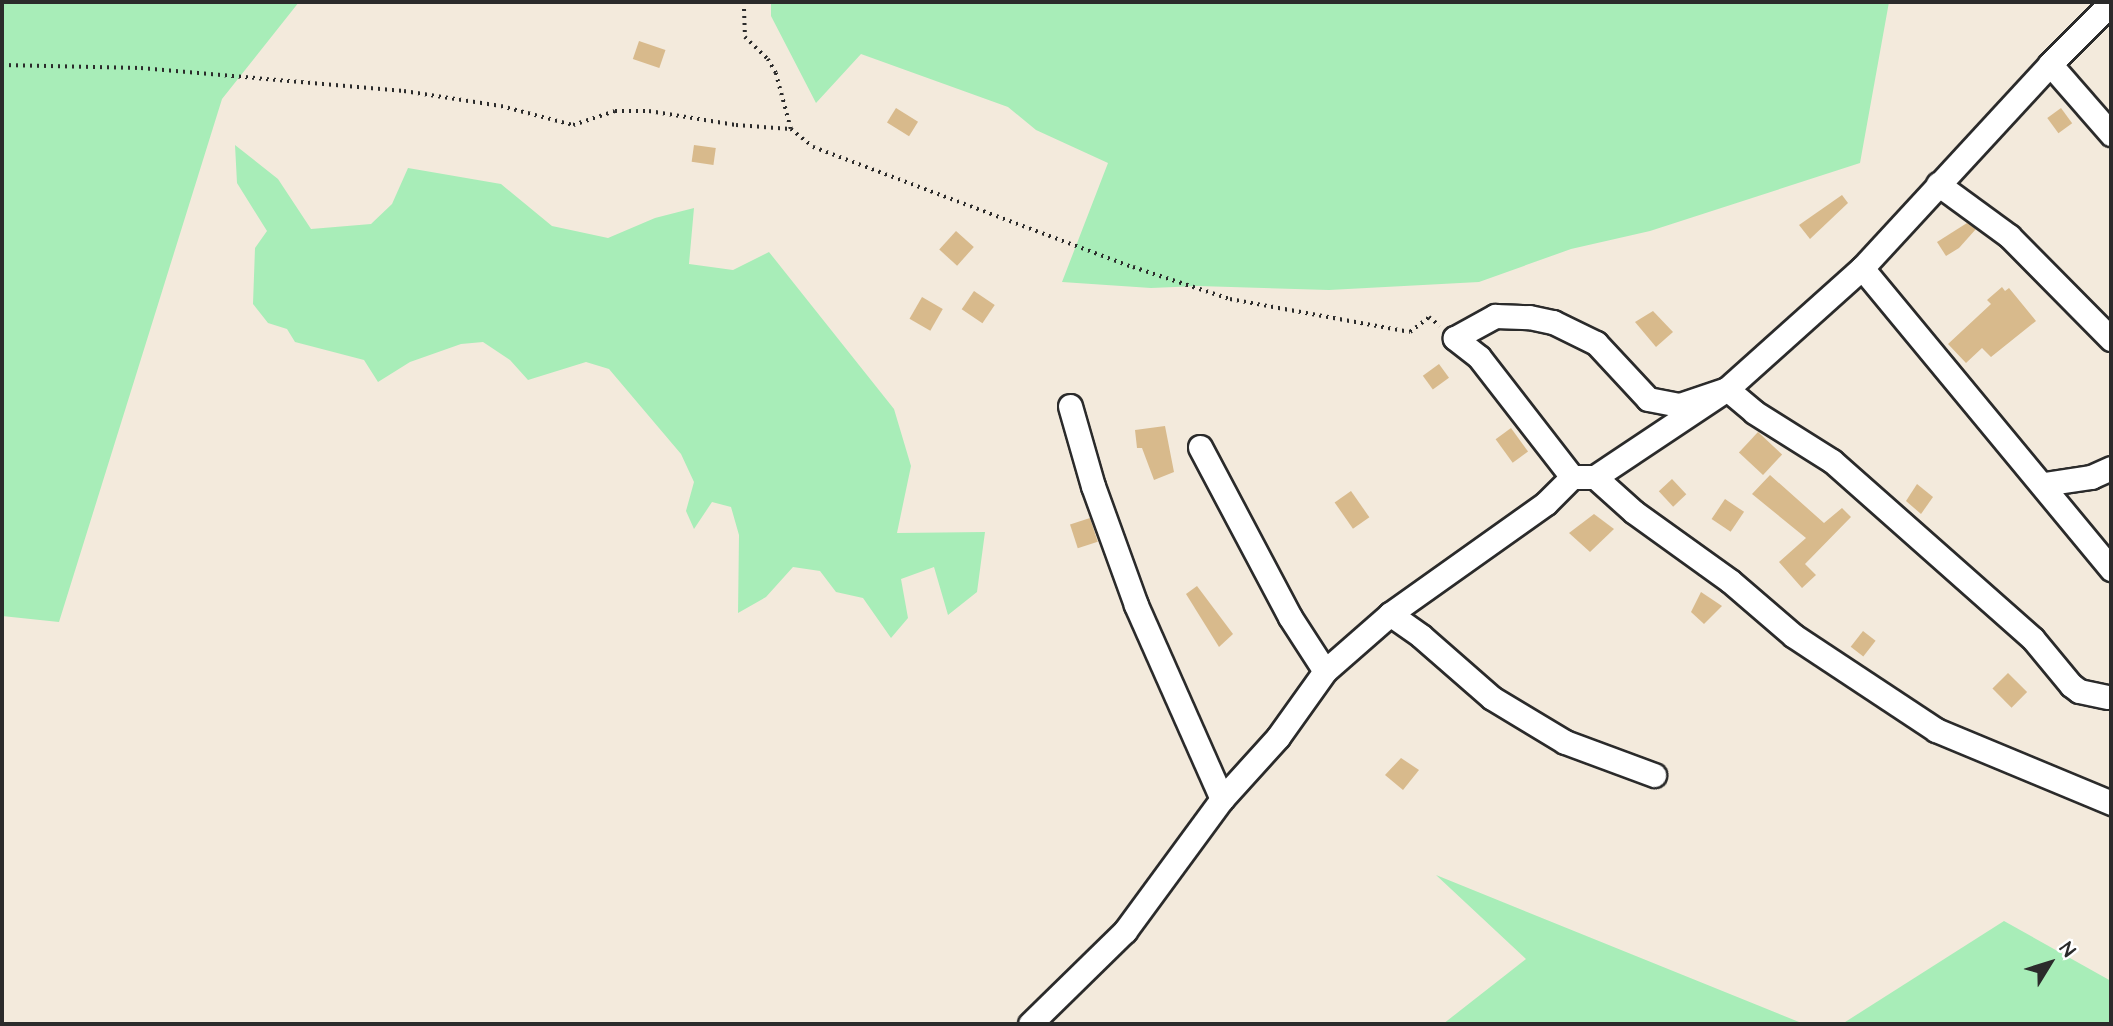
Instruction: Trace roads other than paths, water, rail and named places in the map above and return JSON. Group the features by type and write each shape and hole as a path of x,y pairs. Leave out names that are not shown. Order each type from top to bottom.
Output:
{"street":[{"path":"1030,1024 1125,931 1222,799 1278,737 1325,671 1390,614 1546,502 1727,389 1862,268 2050,64 2111,2"},
{"path":"2050,64 2111,134"},
{"path":"1938,184 2008,236 2111,339"},
{"path":"1862,268 2044,484 2111,569"},
{"path":"1727,389 1680,405 1648,399 1595,343 1553,322 1529,317 1495,316 1455,338 1479,357 1584,477 1730,581 1794,636 1936,730 2111,803"},
{"path":"1727,389 1754,412 1832,461 2033,639 2071,685 2079,691 2107,697"},
{"path":"1070,406 1093,486 1136,605 1222,799"},
{"path":"1200,447 1290,617 1325,671"},
{"path":"2044,484 2091,477 2111,468"},
{"path":"1390,614 1492,698 1564,742 1654,775"}]}
